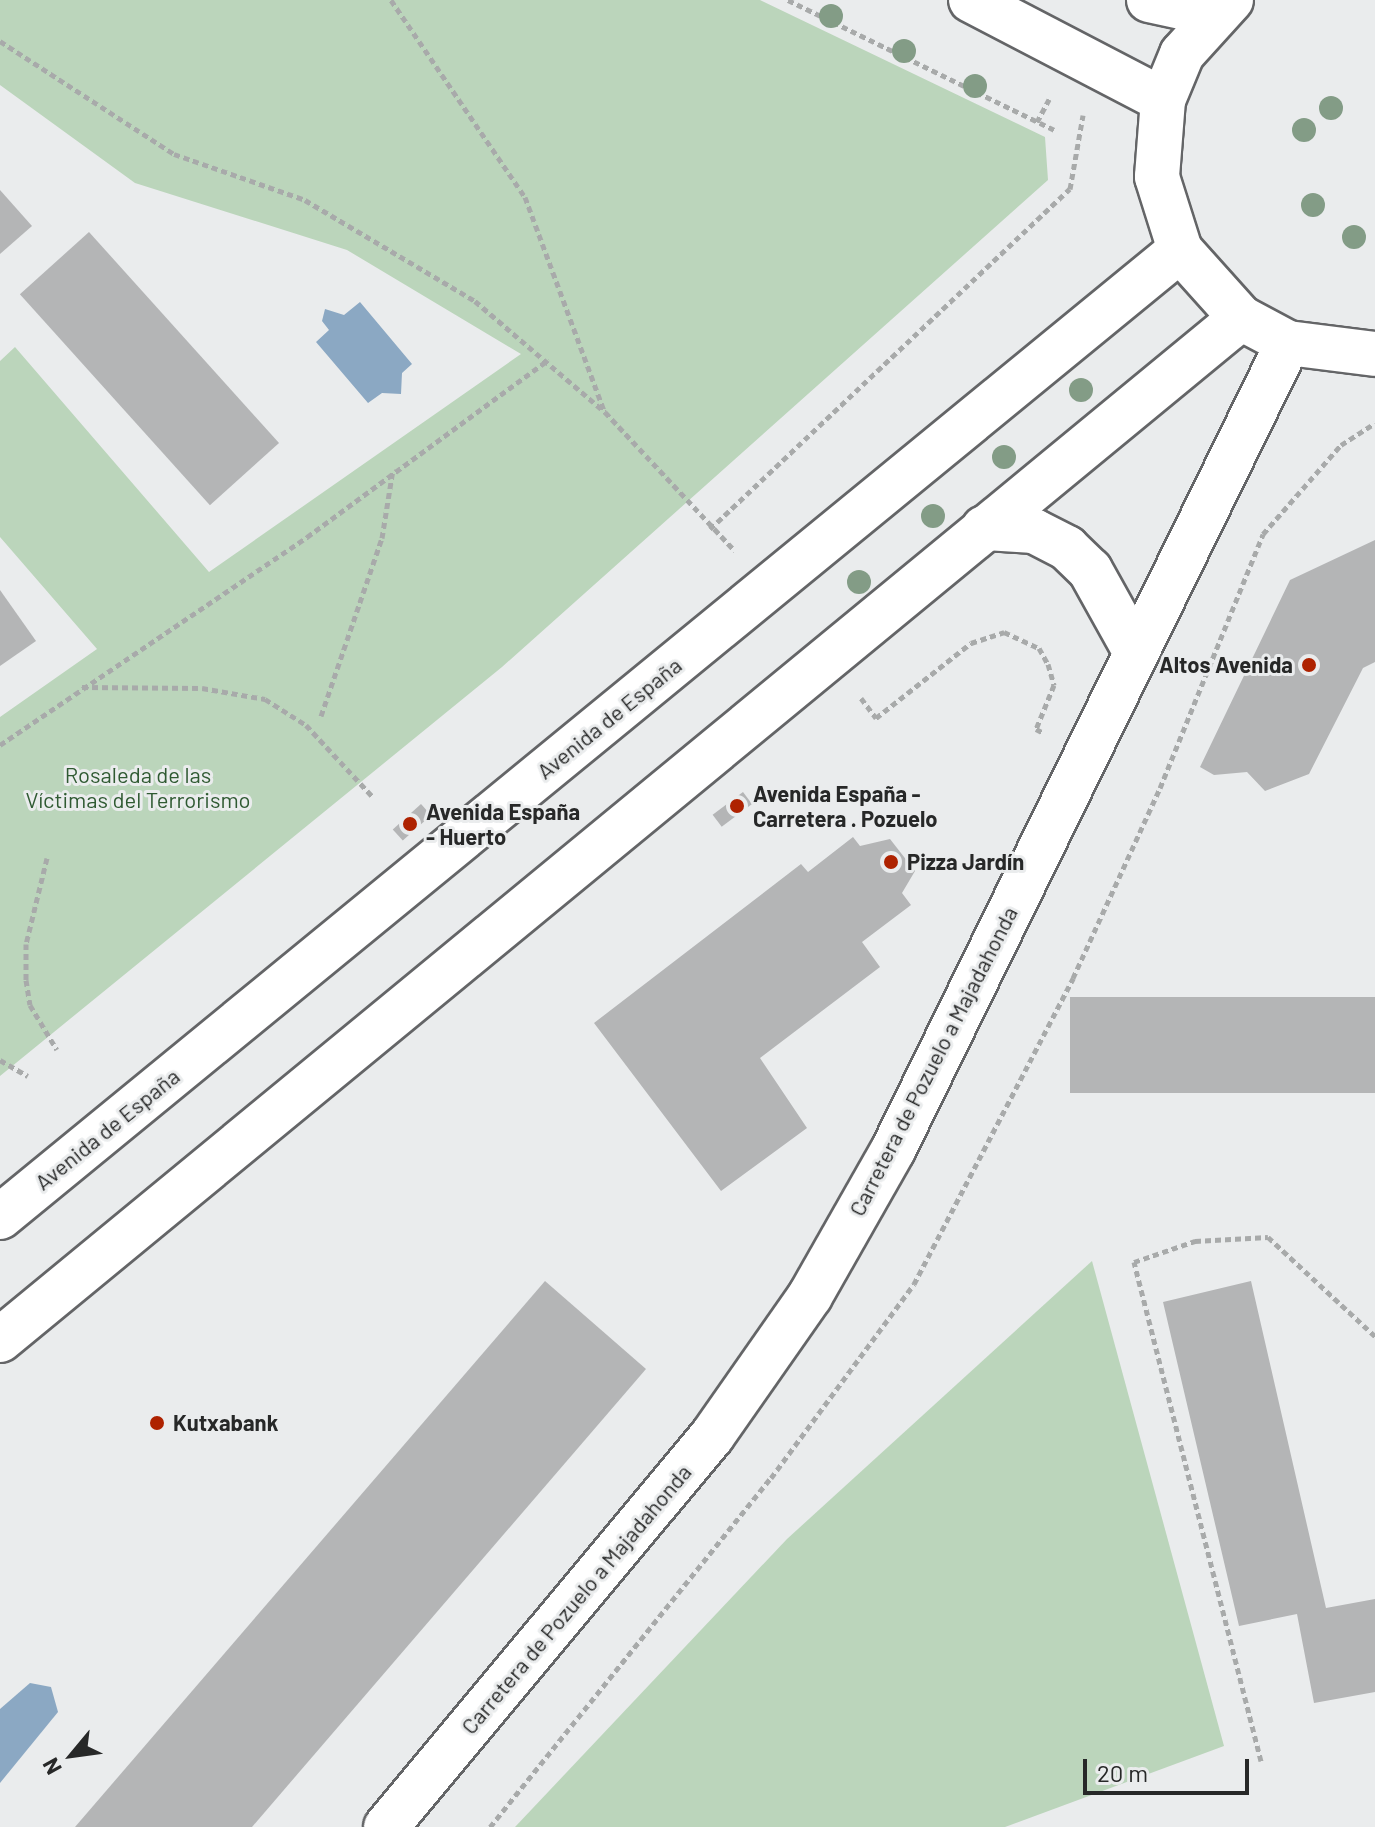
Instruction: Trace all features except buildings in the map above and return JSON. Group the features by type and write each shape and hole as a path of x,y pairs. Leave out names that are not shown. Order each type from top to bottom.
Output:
{"street":[{"path":"971,0 1163,100"},
{"path":"1149,0 1222,7"},
{"path":"1222,7 1182,54 1163,100 1157,177 1180,250 1206,288 1241,318 1288,343 1375,354"},
{"name":"Avenida de España","path":"0,1217 1180,250"},
{"path":"0,1340 828,655 1241,318"},
{"name":"Carretera de Pozuelo a Majadahonda","path":"386,1827 712,1436 810,1296 893,1150 1288,343"},
{"path":"984,528 1034,531 1067,548 1090,570 1135,651"}],"path":[{"path":"391,0 525,197 605,412"},
{"path":"788,0 1054,130"},
{"path":"0,41 174,154 305,200 392,247 549,359 605,412 697,517"},
{"path":"710,529 1070,189 1084,109"},
{"path":"0,745 79,688 307,537 393,469 549,359"},
{"path":"321,716 382,538 393,469"},
{"path":"828,655 876,718 971,643 1004,632 1021,637 1039,648 1054,685 1036,729 1057,738"},
{"path":"79,688 202,688 265,699 306,725 373,797"},
{"path":"47,858 26,944 26,980 30,1005 57,1050"},
{"path":"0,1060 28,1076"},
{"path":"1261,1761 1134,1262 1195,1241 1268,1237 1375,1336"}],"green space":[{"name":"Rosaleda de las Víctimas del Terrorismo","path":"0,0 760,0 1045,137 1048,180 502,667 0,1076 0,717 97,649 0,537 0,361 15,347 209,572 521,354 347,250 135,183 0,85"},
{"path":"1092,1261 1224,1746 1005,1827 515,1827 787,1539"}],"water":[{"path":"360,302 412,364 402,373 401,394 382,393 368,403 316,342 329,330 322,321 325,309 344,315"},
{"path":"30,1683 51,1687 58,1712 0,1783 0,1709"}],"place":[{"name":"Altos Avenida","path":"1309,665"},
{"name":"Avenida España - Carretera . Pozuelo","path":"737,806"},
{"name":"Avenida España - Huerto","path":"410,824"},
{"name":"Pizza Jardín","path":"891,862"},
{"name":"Kutxabank","path":"157,1423"}]}
